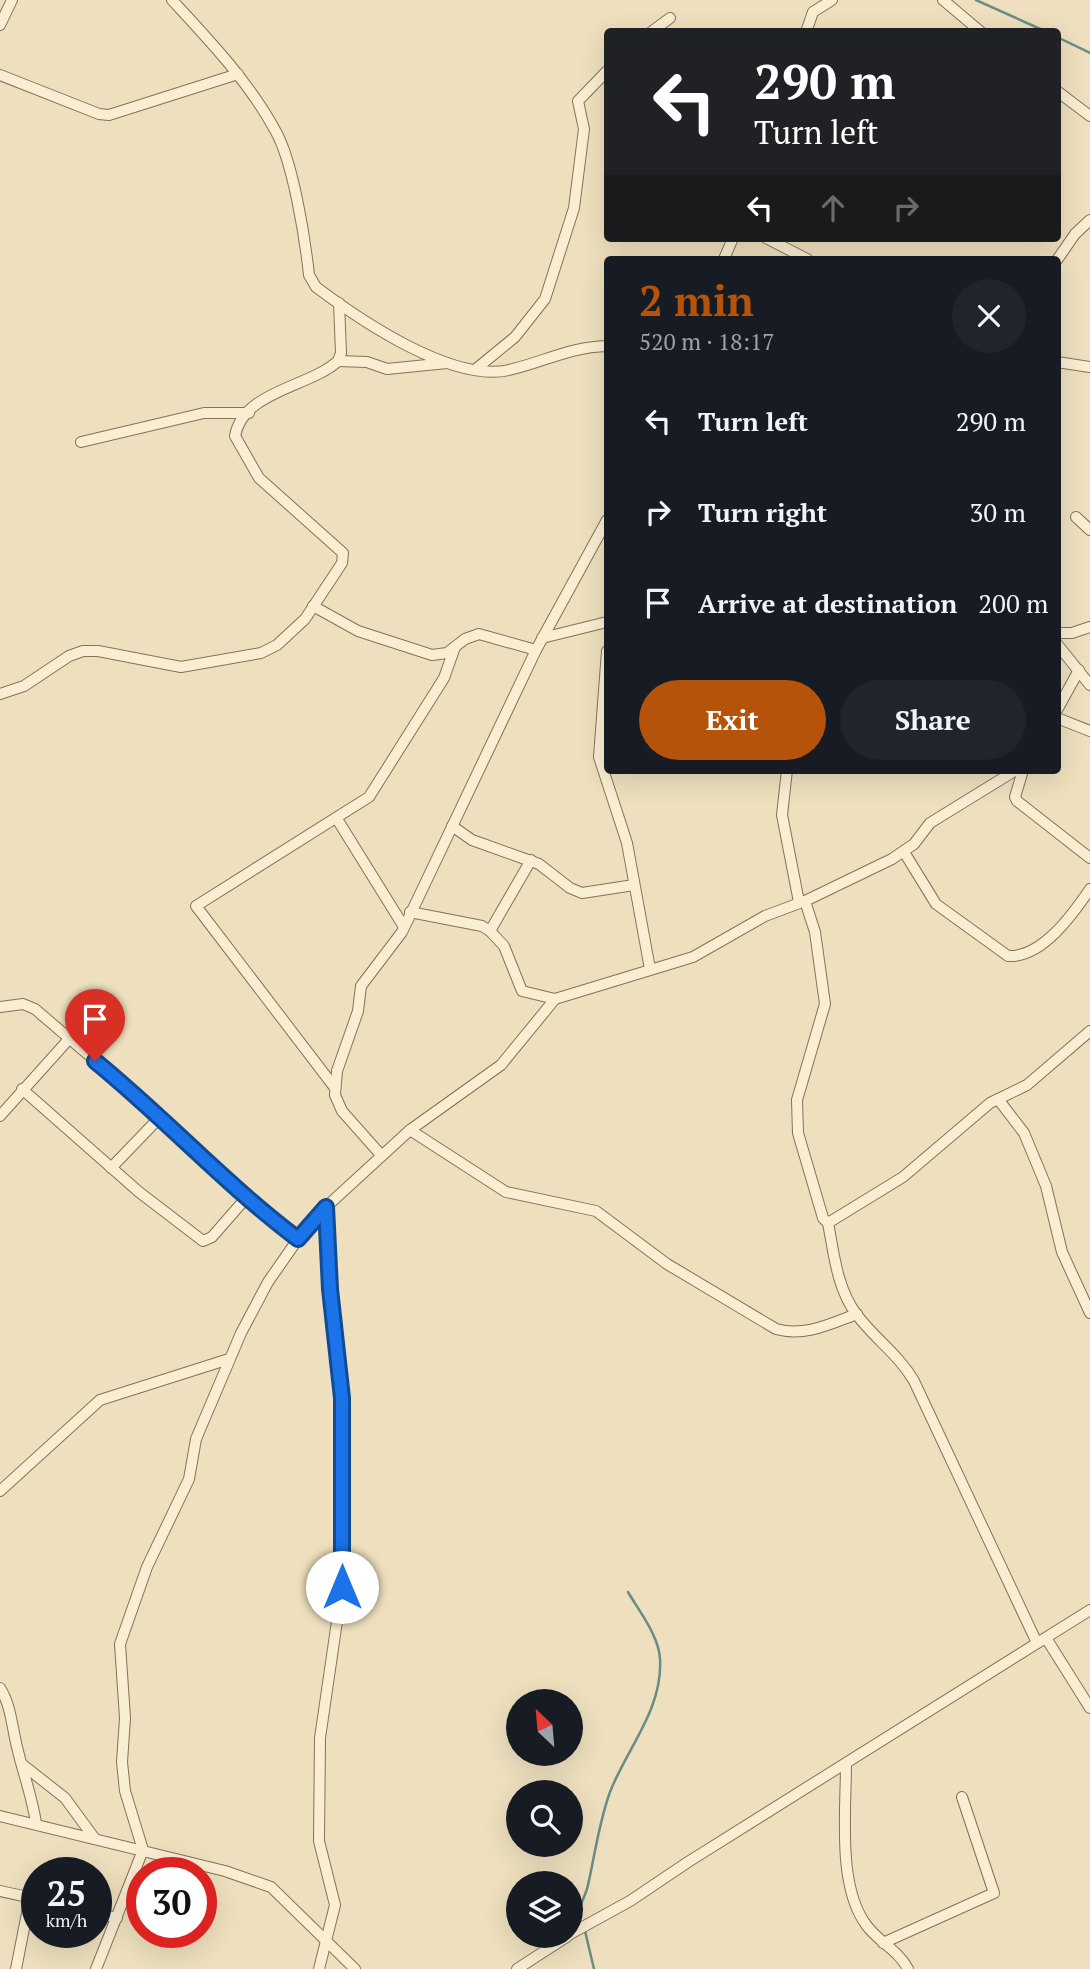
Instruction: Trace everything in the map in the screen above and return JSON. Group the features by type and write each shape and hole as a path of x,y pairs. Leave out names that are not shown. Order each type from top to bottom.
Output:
{"street":[{"path":"0,25 12,0"},
{"path":"172,0 238,74 276,132 294,194 309,275 316,287 403,342 450,362 476,369 509,370 570,349 604,346"},
{"path":"807,28 813,12 832,0"},
{"path":"943,0 976,28"},
{"path":"656,28 670,18"},
{"path":"0,75 40,93 109,115 238,74"},
{"path":"476,369 515,337 545,299 571,225 584,129 578,101 604,74"},
{"path":"1061,94 1090,116"},
{"path":"1061,256 1088,227"},
{"path":"771,242 787,255"},
{"path":"338,361 341,353 339,303"},
{"path":"0,694 24,686 69,656 83,651 98,651 181,667 261,653 282,641 313,606 342,563 343,553 253,470 235,436 249,413 263,401 338,361 367,362 387,369 450,362"},
{"path":"1061,363 1090,367"},
{"path":"81,442 204,413 249,413"},
{"path":"1076,517 1090,530"},
{"path":"381,1155 342,1111 335,1095 337,1071 358,1011 361,986 404,927 536,650 604,525"},
{"path":"313,606 358,631 432,655 439,656 465,639 480,634 536,650"},
{"path":"542,638 604,623"},
{"path":"1061,633 1072,633 1090,627"},
{"path":"335,1088 196,906 369,797 444,678 455,647"},
{"path":"1061,649 1090,685"},
{"path":"1061,703 1079,670"},
{"path":"604,696 600,757 604,770"},
{"path":"1061,720 1090,732"},
{"path":"605,774 627,842 650,969"},
{"path":"787,774 782,816 802,902 815,932 825,1004 797,1100 798,1133 823,1218 828,1223 840,1283 857,1314 892,1350 914,1381 1042,1641 1090,1708"},
{"path":"410,912 482,926 504,946 522,991 555,999 693,957 765,916 802,902 904,852 939,817 1009,774"},
{"path":"1022,774 1016,793 1017,801 1090,858"},
{"path":"337,819 404,927"},
{"path":"452,826 472,841 531,860 582,893 634,885"},
{"path":"904,852 936,904 1008,956 1017,956 1047,940 1090,889"},
{"path":"489,931 531,860"},
{"path":"96,1969 143,1850 125,1791 122,1762 125,1718 120,1644 147,1567 189,1479 196,1439 229,1359 268,1282 298,1239 326,1207 410,1130 501,1065 516,1050 555,999"},
{"path":"0,1007 23,1004 35,1009 162,1116 246,1198 298,1239"},
{"path":"828,1223 903,1177 998,1100 1027,1085 1090,1031"},
{"path":"0,1116 69,1039"},
{"path":"22,1089 111,1168 203,1241 212,1237 246,1198"},
{"path":"998,1100 1024,1133 1046,1186 1062,1252 1089,1308"},
{"path":"111,1168 162,1116"},
{"path":"410,1130 506,1192 597,1211 667,1264 776,1329 791,1333 814,1330 857,1314"},
{"path":"319,1969 335,1905 318,1841 320,1738 342,1587 342,1398 330,1289 326,1207"},
{"path":"0,1491 100,1400 229,1359"},
{"path":"583,1927 630,1902 1090,1610"},
{"path":"0,1688 6,1698 32,1791 36,1823"},
{"path":"846,1764 846,1848 854,1903 867,1926 908,1969"},
{"path":"23,1765 65,1798 95,1839"},
{"path":"883,1942 994,1893 962,1797"},
{"path":"0,1816 225,1871 271,1886 355,1969"},
{"path":"0,1891 21,1895"},
{"path":"112,1917 117,1918"},
{"path":"16,1969 21,1948"},
{"path":"517,1969 549,1948"}],"waterway":[{"path":"976,0 1038,28"},
{"path":"1061,39 1090,53"},
{"path":"583,1900 606,1803 650,1711 659,1677 660,1659 656,1641 628,1592"},
{"path":"585,1931 594,1969"}],"route":[{"path":"95,1061 146,1102 254,1206 298,1239 326,1207 330,1289 342,1398 342,1587"}]}
